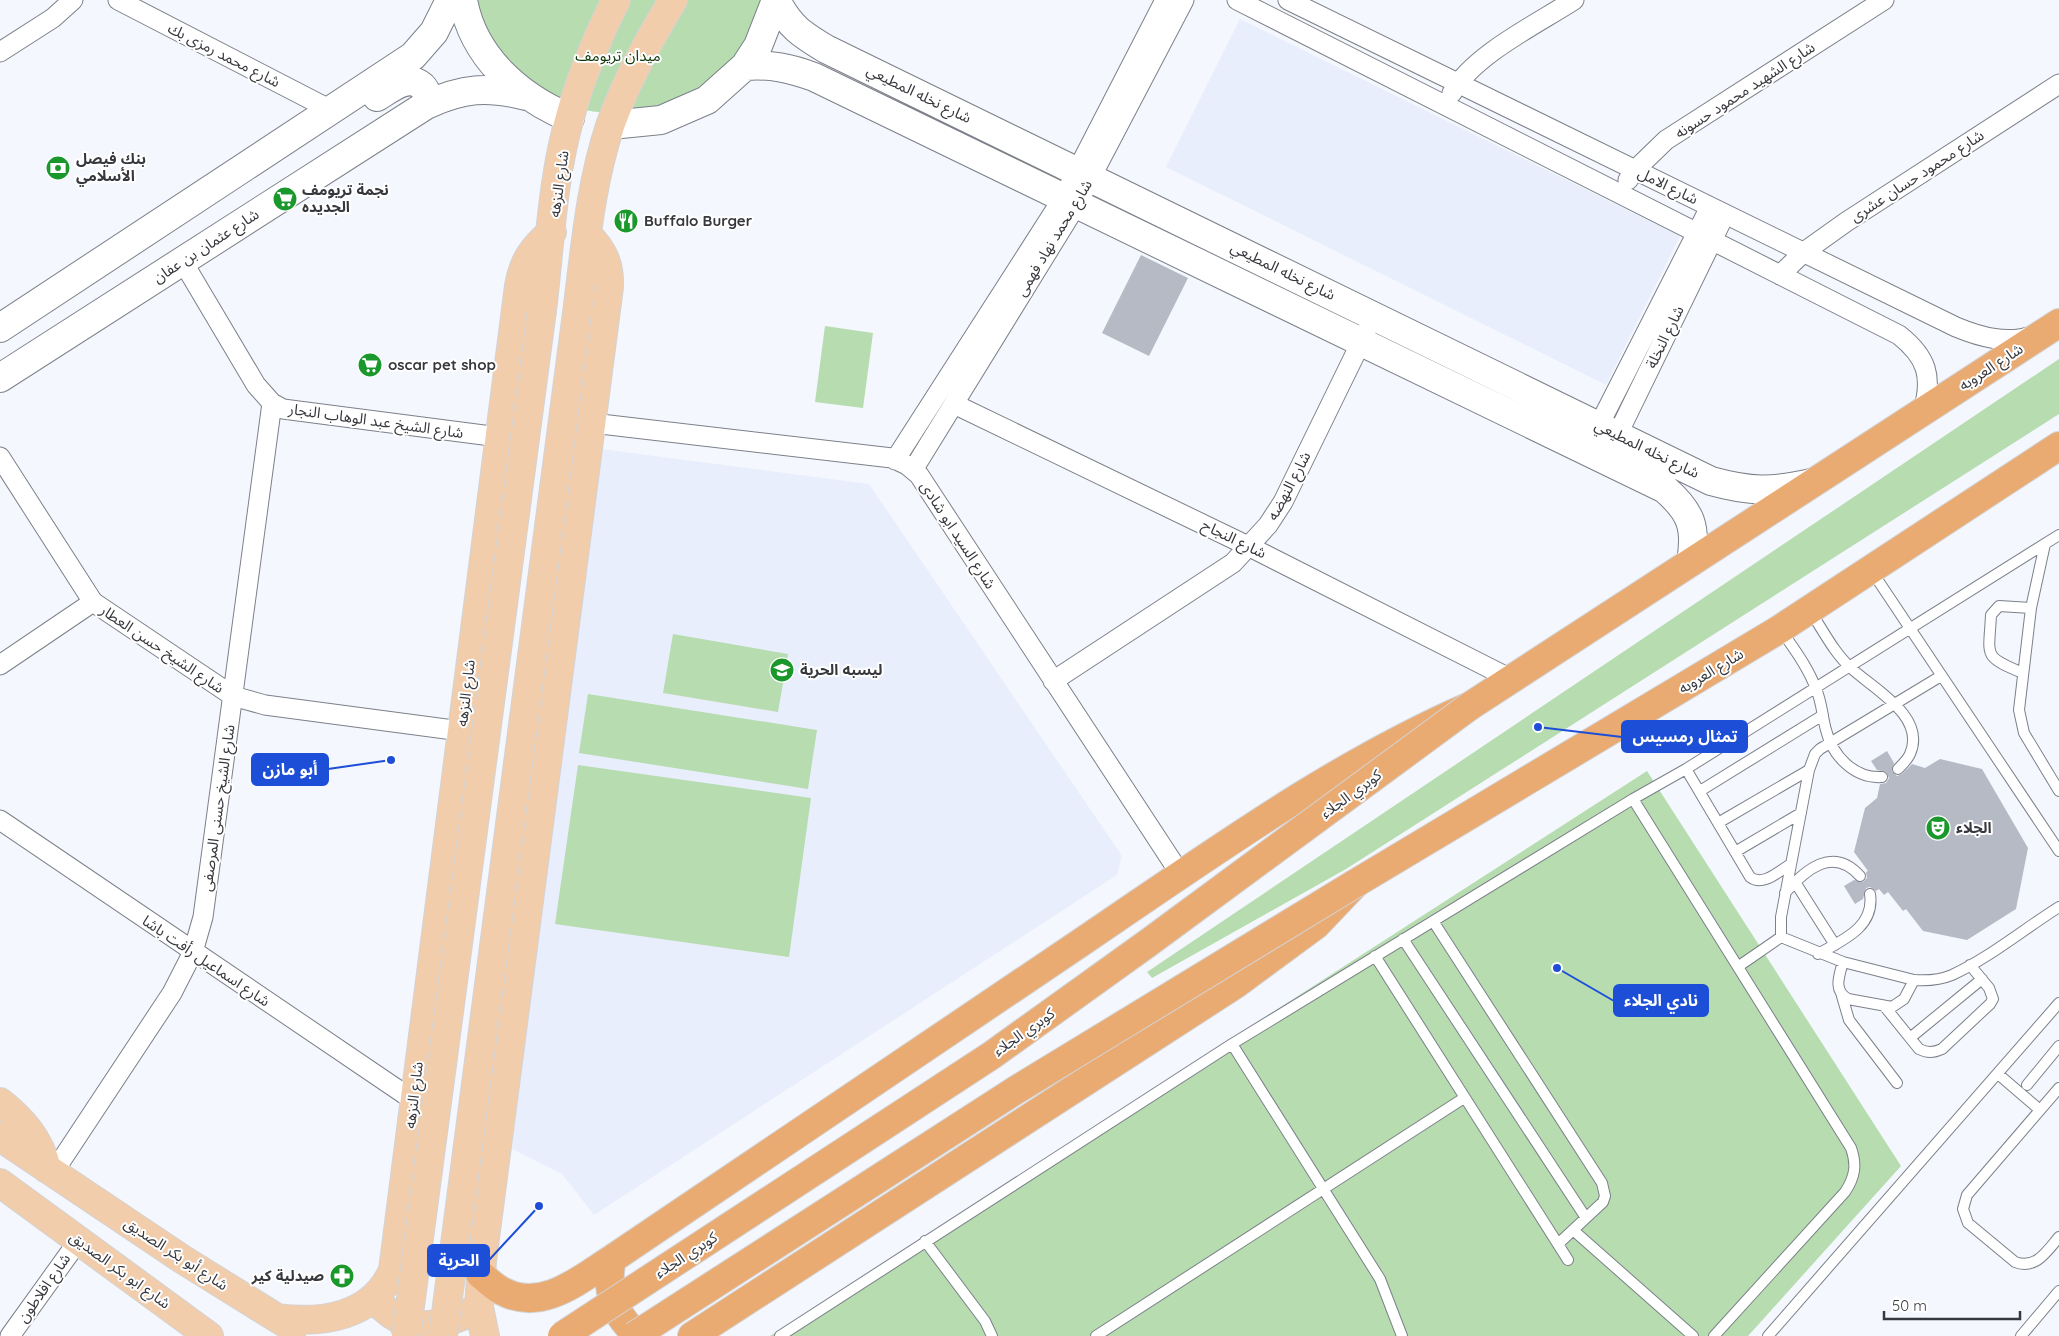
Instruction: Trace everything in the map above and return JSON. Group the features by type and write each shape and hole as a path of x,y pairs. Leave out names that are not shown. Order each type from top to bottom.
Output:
{"highway":[{"name":"شارع العروبه","path":"1470,706 2056,325"},
{"name":"شارع العروبه","path":"1356,883 1780,629 2059,446"},
{"path":"480,1274 502,1291 522,1298 542,1297 562,1290 612,1259 1180,875 1367,758 1409,734 1470,706"},
{"name":"كوبري الجلاء","path":"562,1336 992,1055 1148,943 1470,706"},
{"path":"634,1336 1016,1090 1356,883"},
{"path":"692,1336 1236,984 1316,925 1356,883"},
{"path":"612,1259 610,1271 611,1296 621,1318 639,1336"}],"main road":[{"name":"شارع النزهه","path":"276,1318 301,1320 325,1318 358,1309 375,1299 389,1280 395,1260 413,1100 522,270 529,255 539,242 552,232 558,175 570,118 595,42 616,0"},
{"path":"443,1336 587,234 600,162 610,125 637,61 673,0"},
{"path":"406,1336 552,232"},
{"path":"485,1336 479,1307 480,1274 592,423 609,273 606,258 587,234"},
{"path":"0,1102 32,1134 42,1150 50,1171"},
{"path":"0,1137 50,1171"},
{"name":"شارع أبو بكر الصديق","path":"50,1171 276,1318 307,1336"},
{"name":"شارع ابو بكر الصديق","path":"0,1183 209,1336"},
{"path":"0,1208 31,1205"},
{"path":"375,1299 394,1317 419,1325 445,1324 457,1320 479,1307"}],"street":[{"path":"0,52 53,18 73,0"},
{"name":"شارع محمد رمزى بك","path":"118,0 338,106"},
{"path":"0,328 413,56 434,32 450,0"},
{"path":"463,0 478,42 499,72 526,96 570,118"},
{"path":"610,125 661,120 707,100 745,66 758,46 776,0"},
{"name":"شارع نخله المطيعي","path":"776,0 787,21 805,37 826,49 1711,481 1744,490 1778,490 1812,483"},
{"name":"شارع محمد نهاد فهمى","path":"913,470 954,404 1070,201 1165,0"},
{"name":"شارع محمد نهاد فهمى","path":"1084,174 1184,0"},
{"name":"شارع الامل","path":"1237,0 1899,335 1913,346 1923,360 1928,377 1928,394 1923,411"},
{"name":"شارع الامل","path":"1288,0 1980,337 2005,340 2030,336 2056,325"},
{"path":"1446,106 1458,83 1477,62 1574,0"},
{"name":"شارع الشهيد محمود حسونه","path":"1618,193 1635,170 1666,140 1884,0"},
{"name":"شارع نخله المطيعي","path":"745,66 767,64 791,68 814,77 1665,489 1681,503 1692,521 1695,541 1692,562"},
{"path":"338,106 363,104 401,83 412,81 417,82 425,90 427,95 426,105"},
{"name":"شارع محمود حسان عشرى","path":"1780,275 1804,252 1854,217 2059,84"},
{"name":"شارع عثمان بن عفان","path":"0,378 426,105 450,94 475,89 501,90 526,96"},
{"name":"شارع محمد نهاد فهمى","path":"895,460 1070,201"},
{"name":"شارع النخلة","path":"1595,456 1717,210"},
{"name":"شارع الشيخ عبد الوهاب النجار","path":"183,262 256,386 272,403 283,409 499,437"},
{"name":"شارع النهضه","path":"1053,681 1214,576 1250,546 1268,525 1283,502 1374,316"},
{"name":"شارع الشيخ حسنى المرصفى","path":"50,1171 172,993 193,952 203,917 272,403"},
{"name":"شارع النجاح","path":"954,404 1250,546 1511,679"},
{"name":"شارع السيد ابو شادى","path":"592,423 895,460 913,470 919,475 1180,875"},
{"name":"شارع الشيخ حسن العطار","path":"0,458 93,602 233,696 266,705 461,731"},
{"path":"0,665 93,602"},
{"name":"شارع اسماعيل رأفت باشا","path":"0,820 413,1100"},
{"name":"شارع افلاطون","path":"10,1336 79,1240"}],"lane":[{"path":"780,1336 1232,1044 1633,799 1686,769 1850,668 2059,535"},
{"path":"2045,544 2031,608 2019,710 2024,733 2059,791"},
{"path":"1871,570 2059,851"},
{"path":"2023,674 1996,662 1992,658 1989,650 1991,615 1999,606 2031,608"},
{"path":"1810,610 1850,668 1896,703 1908,722 1913,738 1910,754 1898,769"},
{"path":"1780,629 1808,670 1816,688 1830,743 1855,772 1871,778 1882,777"},
{"path":"1781,937 1780,917 1809,770 1815,754 1941,676"},
{"path":"1700,791 1823,715"},
{"path":"1686,769 1750,877 1759,881 1791,864"},
{"path":"1718,823 1809,770"},
{"path":"1633,799 1852,1148 1855,1171 1845,1192 1714,1336"},
{"path":"1735,852 1801,812"},
{"path":"1785,894 1795,882 1822,863 1832,861 1851,866 1860,876"},
{"path":"1795,882 1835,945"},
{"path":"1818,954 1850,936 1869,916 1872,907 1870,894"},
{"path":"1781,937 1818,954 1842,962 1914,980 1938,979 1970,964 2059,907"},
{"path":"1433,921 1602,1183 1605,1196 1603,1202 1558,1244"},
{"path":"1739,966 1781,937"},
{"path":"1403,939 1586,1218"},
{"path":"1374,956 1568,1260"},
{"path":"1842,962 1838,982 1849,1020 1897,1083"},
{"path":"1885,1007 1918,1048 1926,1052 1934,1052 1942,1048 1990,1004 1992,993 1970,964"},
{"path":"1910,1038 1982,979"},
{"path":"1842,996 1885,1007 1899,1004 1904,999 1914,980"},
{"path":"1768,1336 2059,1003"},
{"path":"1232,1044 1380,1278 1402,1336"},
{"path":"2027,1084 2059,1046"},
{"path":"1998,1074 2040,1110"},
{"path":"2059,1088 1967,1196 1963,1209 1968,1223 2015,1262 2022,1265 2036,1262 2059,1237"},
{"path":"1096,1336 1464,1098"},
{"path":"1573,1230 1693,1336"},
{"path":"925,1241 984,1322 992,1336"},
{"path":"2021,1336 2059,1291"}],"shaded area":[{"path":"1240,19 1680,236 1606,385 1166,167"},
{"name":"ليسبه الحرية","path":"594,448 869,484 1122,856 1117,875 594,1215 562,1174 512,1149"}],"green space":[{"name":"ميدان تريومف","path":"474,0 761,0 751,29 742,45 720,72 707,83 680,98 664,104 631,110 594,112 558,100 525,79 506,62 494,47 487,34"},
{"path":"825,326 873,333 863,408 815,402"},
{"path":"2059,359 2059,414 1346,869 1152,978 1147,972"},
{"path":"673,634 788,654 778,712 663,693"},
{"path":"588,694 817,730 808,789 579,753"},
{"path":"578,765 811,798 789,957 555,924"},
{"path":"1647,771 1901,1166 1748,1336 770,1336"}],"building":[{"path":"1141,255 1188,278 1149,356 1102,333"},
{"name":"الجلاء","path":"1887,751 1894,763 1892,771 1897,776 1902,774 1912,764 1925,768 1940,759 1982,769 2028,848 2016,909 1967,940 1923,931 1906,909 1903,911 1888,892 1884,895 1879,889 1876,891 1870,887 1866,888 1863,899 1855,904 1844,886 1854,880 1863,882 1867,878 1866,872 1868,871 1854,852 1865,808 1877,798 1880,784 1886,783 1889,778 1886,772 1877,770 1871,761"}],"place":[{"name":"بنك فيصل الأسلامي","path":"58,168"},
{"name":"نجمة تريومف الجديده","path":"285,199"},
{"name":"Buffalo Burger","path":"626,221"},
{"name":"oscar pet shop","path":"370,365"},
{"name":"ليسبه الحرية","path":"782,670"},
{"name":"تمثال رمسيس","path":"1538,727"},
{"name":"أبو مازن","path":"391,760"},
{"name":"الجلاء","path":"1938,828"},
{"name":"نادي الجلاء","path":"1557,968"},
{"name":"الحرية","path":"539,1206"},
{"name":"صيدلية كير","path":"342,1276"}]}
